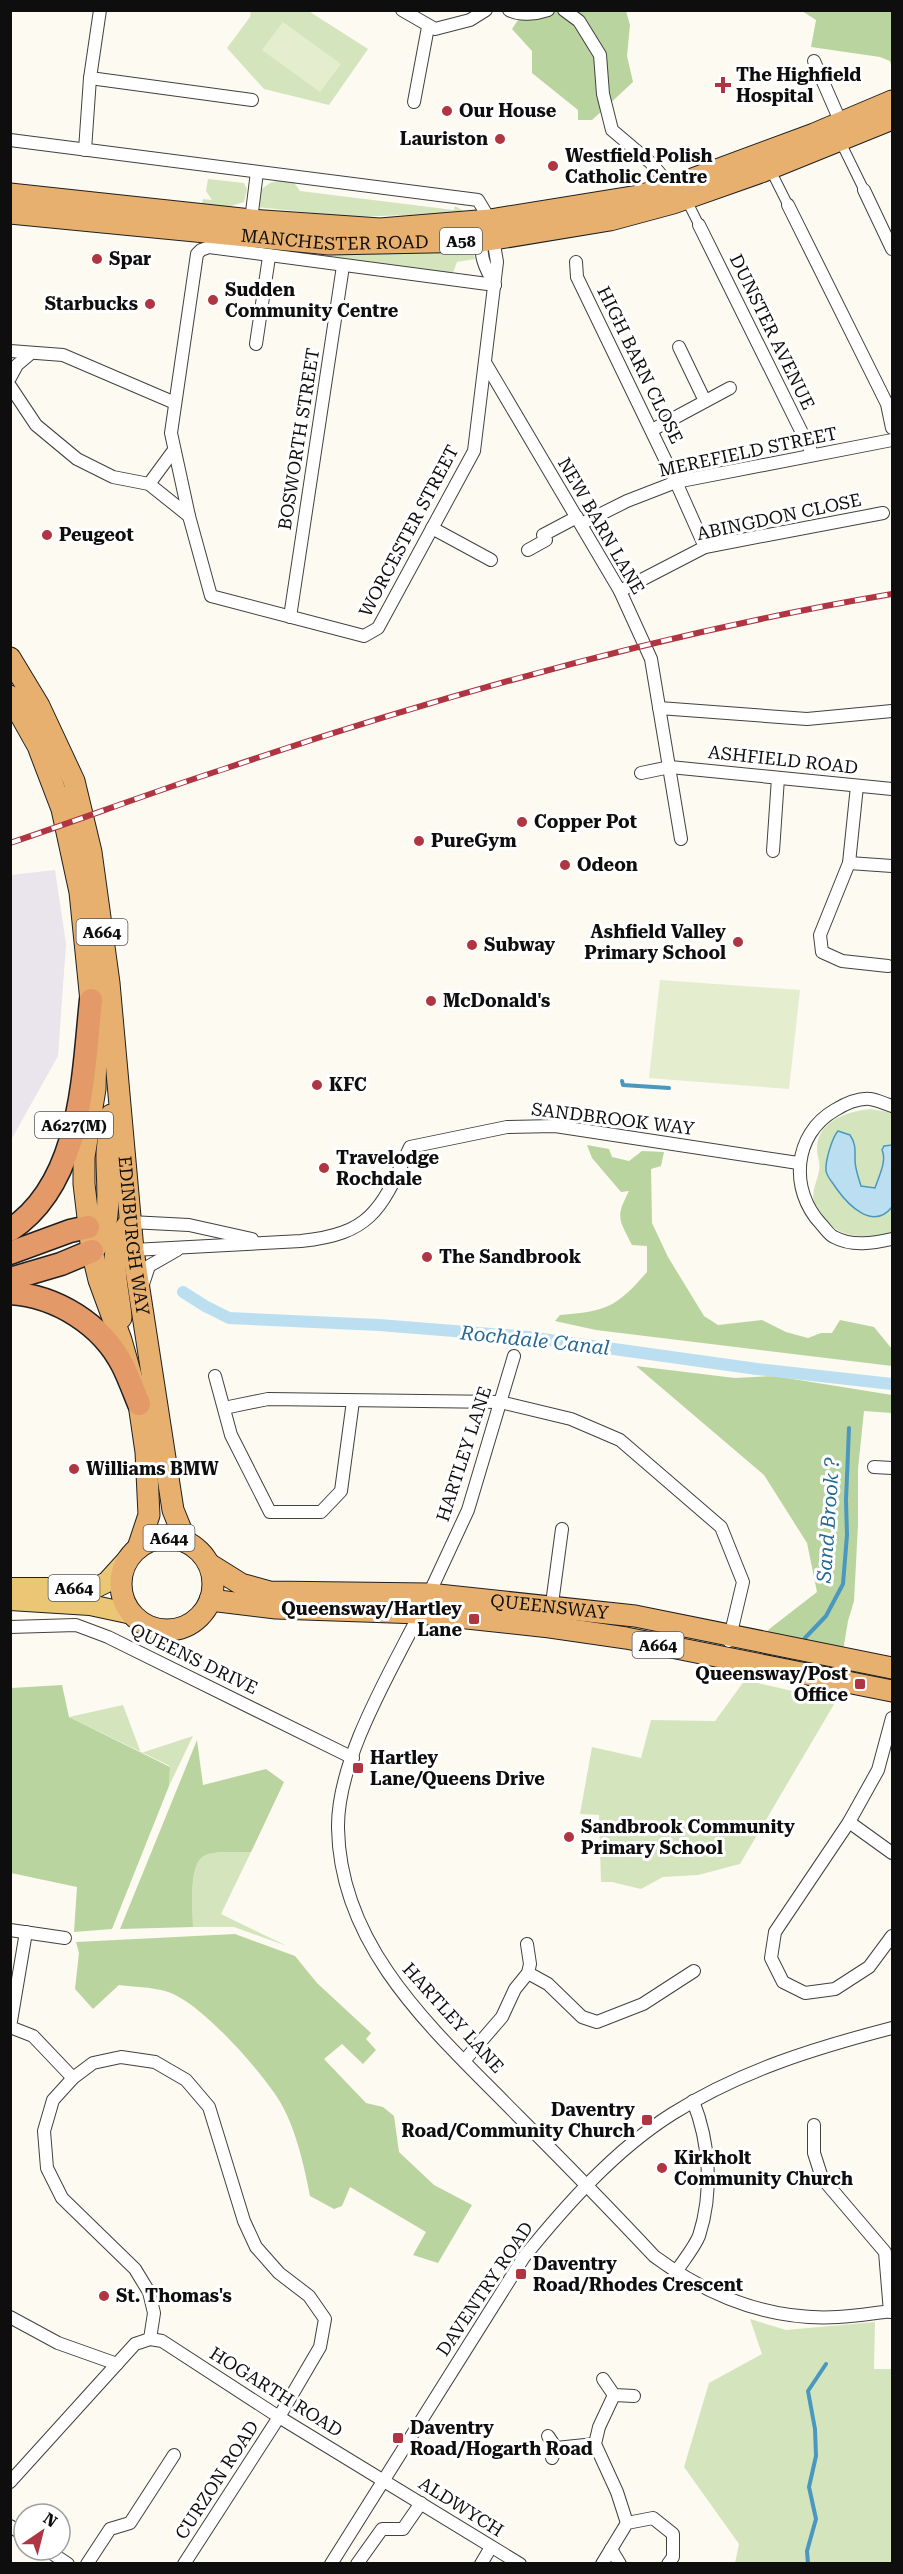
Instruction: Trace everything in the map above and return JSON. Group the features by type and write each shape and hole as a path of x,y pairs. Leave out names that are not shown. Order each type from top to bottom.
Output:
{"highway":[{"name":"MANCHESTER ROAD","path":"676,197 770,169 892,101"},
{"name":"MANCHESTER ROAD","path":"10,213 329,243 489,233 610,220 676,197 840,132 892,118"},
{"name":"MANCHESTER ROAD","path":"10,194 252,220 381,229 489,233"},
{"name":"EDINBURGH WAY","path":"10,658 39,706 74,781 95,879 109,983 130,1222 124,1250 140,1301 173,1510 186,1542"},
{"name":"EDINBURGH WAY","path":"10,696 38,746 62,809 80,892 96,1051 95,1089 84,1156 97,1226 92,1251 99,1280 121,1340 139,1404 149,1475 149,1515 132,1554"},
{"name":"A627(M)","path":"10,1230 28,1216 52,1185 69,1143 84,1069 91,1000"},
{"path":"97,1226 108,1196 107,1152 116,1068"},
{"path":"10,1253 70,1231 130,1222"},
{"path":"14,1289 61,1264 92,1251 124,1250"},
{"name":"A664","path":"121,1340 120,1296 113,1260 124,1250"},
{"path":"14,1289 63,1308 89,1324 112,1349 122,1365 139,1404"},
{"name":"A644","path":"132,1614 124,1600 121,1585 132,1554 150,1541 165,1538 186,1542 199,1551 209,1564 213,1579 210,1600"},
{"name":"QUEENSWAY","path":"209,1564 241,1584 270,1592 429,1594 551,1617 626,1638 892,1691"},
{"path":"132,1614 144,1624 159,1629 175,1629 190,1624 202,1614 210,1600"},
{"name":"QUEENSWAY","path":"210,1600 276,1608 551,1617 635,1617 892,1668"}],"main road":[{"name":"A664","path":"10,1588 95,1588 107,1582 132,1554"},
{"name":"A664","path":"10,1600 90,1605 132,1614"}],"street":[{"path":"85,150 90,78 100,10"},
{"path":"402,10 435,29 470,20 486,10"},
{"path":"509,10 513,13 539,13 548,10"},
{"path":"564,10 579,21 600,55 603,94 612,130 651,163 699,225"},
{"path":"414,102 428,27"},
{"path":"814,61 864,190 892,249"},
{"path":"90,78 252,100"},
{"path":"10,140 478,200 497,262 486,364"},
{"path":"770,169 887,404 892,428"},
{"path":"252,220 257,172"},
{"name":"DUNSTER AVENUE","path":"699,225 813,455"},
{"path":"290,617 211,596 189,516 171,433 196,254 209,247 269,257 495,285"},
{"path":"256,344 269,257"},
{"name":"HIGH BARN CLOSE","path":"576,262 577,277 652,430 705,547"},
{"name":"BOSWORTH STREET","path":"290,617 343,266"},
{"path":"679,347 705,401"},
{"path":"10,351 63,355 175,403"},
{"path":"10,378 17,365 30,354"},
{"name":"WORCESTER STREET","path":"290,617 364,636 378,628 474,451 486,364"},
{"name":"NEW BARN LANE","path":"486,364 620,591 651,658 681,839"},
{"path":"10,386 36,425 77,459 113,477 149,484 189,516"},
{"path":"652,430 730,388"},
{"name":"MEREFIELD STREET","path":"528,550 546,540 543,535 676,482 892,440"},
{"path":"149,484 174,450"},
{"name":"ABINGDON CLOSE","path":"620,591 705,547 883,513"},
{"path":"432,528 491,560"},
{"path":"659,708 807,719 892,711"},
{"name":"ASHFIELD ROAD","path":"641,773 670,767 892,789"},
{"path":"773,851 778,778"},
{"path":"857,786 849,863 820,935 822,952 842,961 888,966"},
{"path":"849,863 892,866"},
{"path":"892,1106 869,1099 846,1103 830,1113 809,1134 798,1163 803,1197 813,1216 834,1237 867,1245 892,1239"},
{"name":"SANDBROOK WAY","path":"124,1250 323,1239 344,1233 361,1225 377,1211 389,1193 410,1147 507,1127 555,1126 798,1163"},
{"path":"130,1222 189,1225 265,1242"},
{"name":"SANDBROOK WAY","path":"140,1301 143,1279 149,1266 184,1247"},
{"name":"HARTLEY LANE","path":"429,1594 468,1510 514,1356"},
{"path":"214,1376 231,1435 270,1512 321,1512 340,1491 353,1401"},
{"path":"224,1408 268,1399 500,1402 571,1419 620,1440 721,1527 743,1582 725,1658"},
{"path":"874,1467 892,1468"},
{"path":"551,1617 562,1529"},
{"name":"HARTLEY LANE","path":"420,1613 366,1719 344,1785 338,1827 344,1881 353,1910 373,1950 396,1986 464,2061 654,2256 676,2272 743,2305 789,2314 836,2317 891,2312"},
{"name":"QUEENS DRIVE","path":"10,1627 76,1625 108,1637 353,1758"},
{"path":"892,1718 878,1770 849,1822 775,1932 771,1958 783,1982 805,1993 835,1989 869,1967 892,1936"},
{"path":"849,1822 892,1853"},
{"path":"10,1930 65,1938"},
{"path":"10,2482 135,2344 150,2339 154,2313 149,2292 135,2269 62,2198 47,2168 44,2132 53,2100 73,2078 33,2036 10,2026 26,1932"},
{"path":"464,2061 502,2017 515,1989 528,1973 530,1964 527,1944"},
{"path":"528,1973 548,1984 582,2017 597,2022 643,2004 694,1971"},
{"name":"DAVENTRY ROAD","path":"331,2564 524,2257 559,2213 586,2184 670,2115 755,2070 800,2053 892,2028"},
{"name":"CURZON ROAD","path":"73,2078 93,2063 121,2057 155,2062 186,2080 209,2107 244,2222 256,2247 279,2273 309,2296 325,2319 320,2347 279,2416 184,2564"},
{"path":"676,2272 698,2237 708,2183 703,2134 693,2102"},
{"path":"814,2125 814,2152 822,2178 885,2252 891,2312"},
{"path":"10,2317 58,2343 117,2364"},
{"name":"HOGARTH ROAD","path":"150,2339 162,2341 383,2480"},
{"path":"603,2379 614,2395"},
{"path":"614,2395 634,2396"},
{"path":"614,2395 599,2427 595,2444 617,2492 627,2523"},
{"path":"548,2436 554,2453 595,2444"},
{"path":"87,2564 110,2529 130,2523 174,2455"},
{"name":"ALDWYCH","path":"383,2480 520,2564"},
{"path":"357,2564 382,2529 403,2529 421,2503"},
{"path":"602,2564 627,2523 653,2518 672,2534 673,2557 668,2564"},
{"path":"481,2564 491,2547"},
{"path":"611,2549 620,2564"}],"shaded area":[{"path":"55,870 66,944 58,1056 11,1140 11,875"}],"green space":[{"path":"307,10 368,49 329,105 264,89 227,48 250,17 251,11"},
{"path":"524,11 626,11 630,25 627,56 633,82 592,120 578,120 578,110 532,73 532,51 512,29"},
{"path":"802,11 892,11 892,68 890,61 880,57 811,47 816,20"},
{"path":"283,22 341,64 320,92 262,50"},
{"path":"208,179 244,183 247,189 244,202 228,207 201,207 203,199 212,200 206,191"},
{"path":"280,180 292,180 300,191 454,210 455,206 467,213 350,217 257,207 260,190"},
{"path":"283,246 459,249 474,255 475,259 457,262 453,273 282,250"},
{"path":"660,980 800,990 789,1089 649,1078"},
{"path":"871,1109 892,1113 892,1234 853,1235 844,1233 828,1223 815,1205 813,1199 819,1168 818,1139 828,1124 836,1119 853,1112"},
{"path":"587,1145 609,1149 612,1157 629,1161 642,1151 664,1152 661,1166 651,1169 652,1223 668,1257 704,1316 718,1325 762,1320 786,1332 808,1338 821,1333 832,1333 840,1320 874,1327 892,1349 892,1366 596,1330 555,1321 560,1315 589,1312 609,1306 627,1293 647,1272 647,1246 632,1245 620,1218 629,1191 621,1192 592,1158"},
{"path":"636,1366 735,1378 774,1376 892,1395 892,1413 864,1411 858,1469 854,1601 843,1651 770,1636 768,1630 817,1592 807,1543 764,1475"},
{"path":"745,1680 836,1701 740,1864 698,1875 663,1877 641,1889 612,1882 601,1882 599,1815 580,1814 592,1747 641,1758 651,1720 715,1721"},
{"path":"62,1685 69,1717 170,1767 169,1786 112,1929 74,1932 77,1887 11,1873 11,1688"},
{"path":"123,1705 141,1752 69,1717"},
{"path":"193,1736 169,1786 170,1766 142,1753"},
{"path":"197,1740 203,1785 266,1769 284,1782 251,1852 215,1853 204,1856 199,1861 192,1889 193,1927 120,1929"},
{"path":"251,1852 221,1914 287,1946 234,1927 193,1927 193,1878 199,1861 204,1856 215,1853"},
{"path":"235,1934 295,1956 317,1983 371,2033 366,2039 376,2050 363,2064 342,2044 324,2059 366,2103 383,2107 394,2116 399,2152 434,2185 472,2205 438,2263 413,2255 426,2232 350,2187 342,2206 334,2209 310,2196 294,2132 277,2097 242,2053 194,2007 165,1991 119,1985 93,2009 75,1989 79,1953 76,1942"},
{"path":"750,2319 786,2330 875,2322 874,2369 892,2369 892,2563 735,2563 739,2544 684,2467 709,2383 762,2354"}],"water":[{"path":"838,1131 850,1135 853,1141 861,1186 875,1188 883,1164 882,1150 884,1146 892,1145 892,1207 885,1214 877,1217 861,1213 847,1202 828,1175 826,1167 828,1156"}],"waterway":[{"path":"622,1081 623,1085 669,1088"},
{"name":"Rochdale Canal","path":"183,1292 229,1318 379,1325 528,1337 757,1369 892,1384"},
{"name":"Sand Brook ?","path":"805,1638 826,1616 843,1584 847,1535 849,1428"},
{"path":"808,2564 807,2551 816,2519 809,2487 816,2456 815,2429 808,2391 826,2364"}],"railway":[{"path":"10,843 305,742 555,668 723,627 892,594"}],"place":[{"name":"The Highfield Hospital","path":"723,85"},
{"name":"Our House","path":"447,111"},
{"name":"Lauriston","path":"500,139"},
{"name":"Westfield Polish Catholic Centre","path":"553,166"},
{"name":"Spar","path":"97,259"},
{"name":"Sudden Community Centre","path":"213,300"},
{"name":"Starbucks","path":"150,304"},
{"name":"Peugeot","path":"47,535"},
{"name":"Copper Pot","path":"522,822"},
{"name":"PureGym","path":"419,841"},
{"name":"Odeon","path":"565,865"},
{"name":"Ashfield Valley Primary School","path":"738,942"},
{"name":"Subway","path":"472,945"},
{"name":"McDonald's","path":"431,1001"},
{"name":"KFC","path":"317,1085"},
{"name":"Travelodge Rochdale","path":"324,1168"},
{"name":"The Sandbrook","path":"427,1257"},
{"name":"Williams BMW","path":"74,1469"},
{"name":"Queensway/Hartley Lane","path":"474,1619"},
{"name":"Queensway/Post Office","path":"860,1684"},
{"name":"Hartley Lane/Queens Drive","path":"358,1768"},
{"name":"Sandbrook Community Primary School","path":"569,1837"},
{"name":"Daventry Road/Community Church","path":"647,2120"},
{"name":"Kirkholt Community Church","path":"662,2168"},
{"name":"Daventry Road/Rhodes Crescent","path":"521,2274"},
{"name":"St. Thomas's","path":"104,2296"},
{"name":"Daventry Road/Hogarth Road","path":"398,2438"}]}
